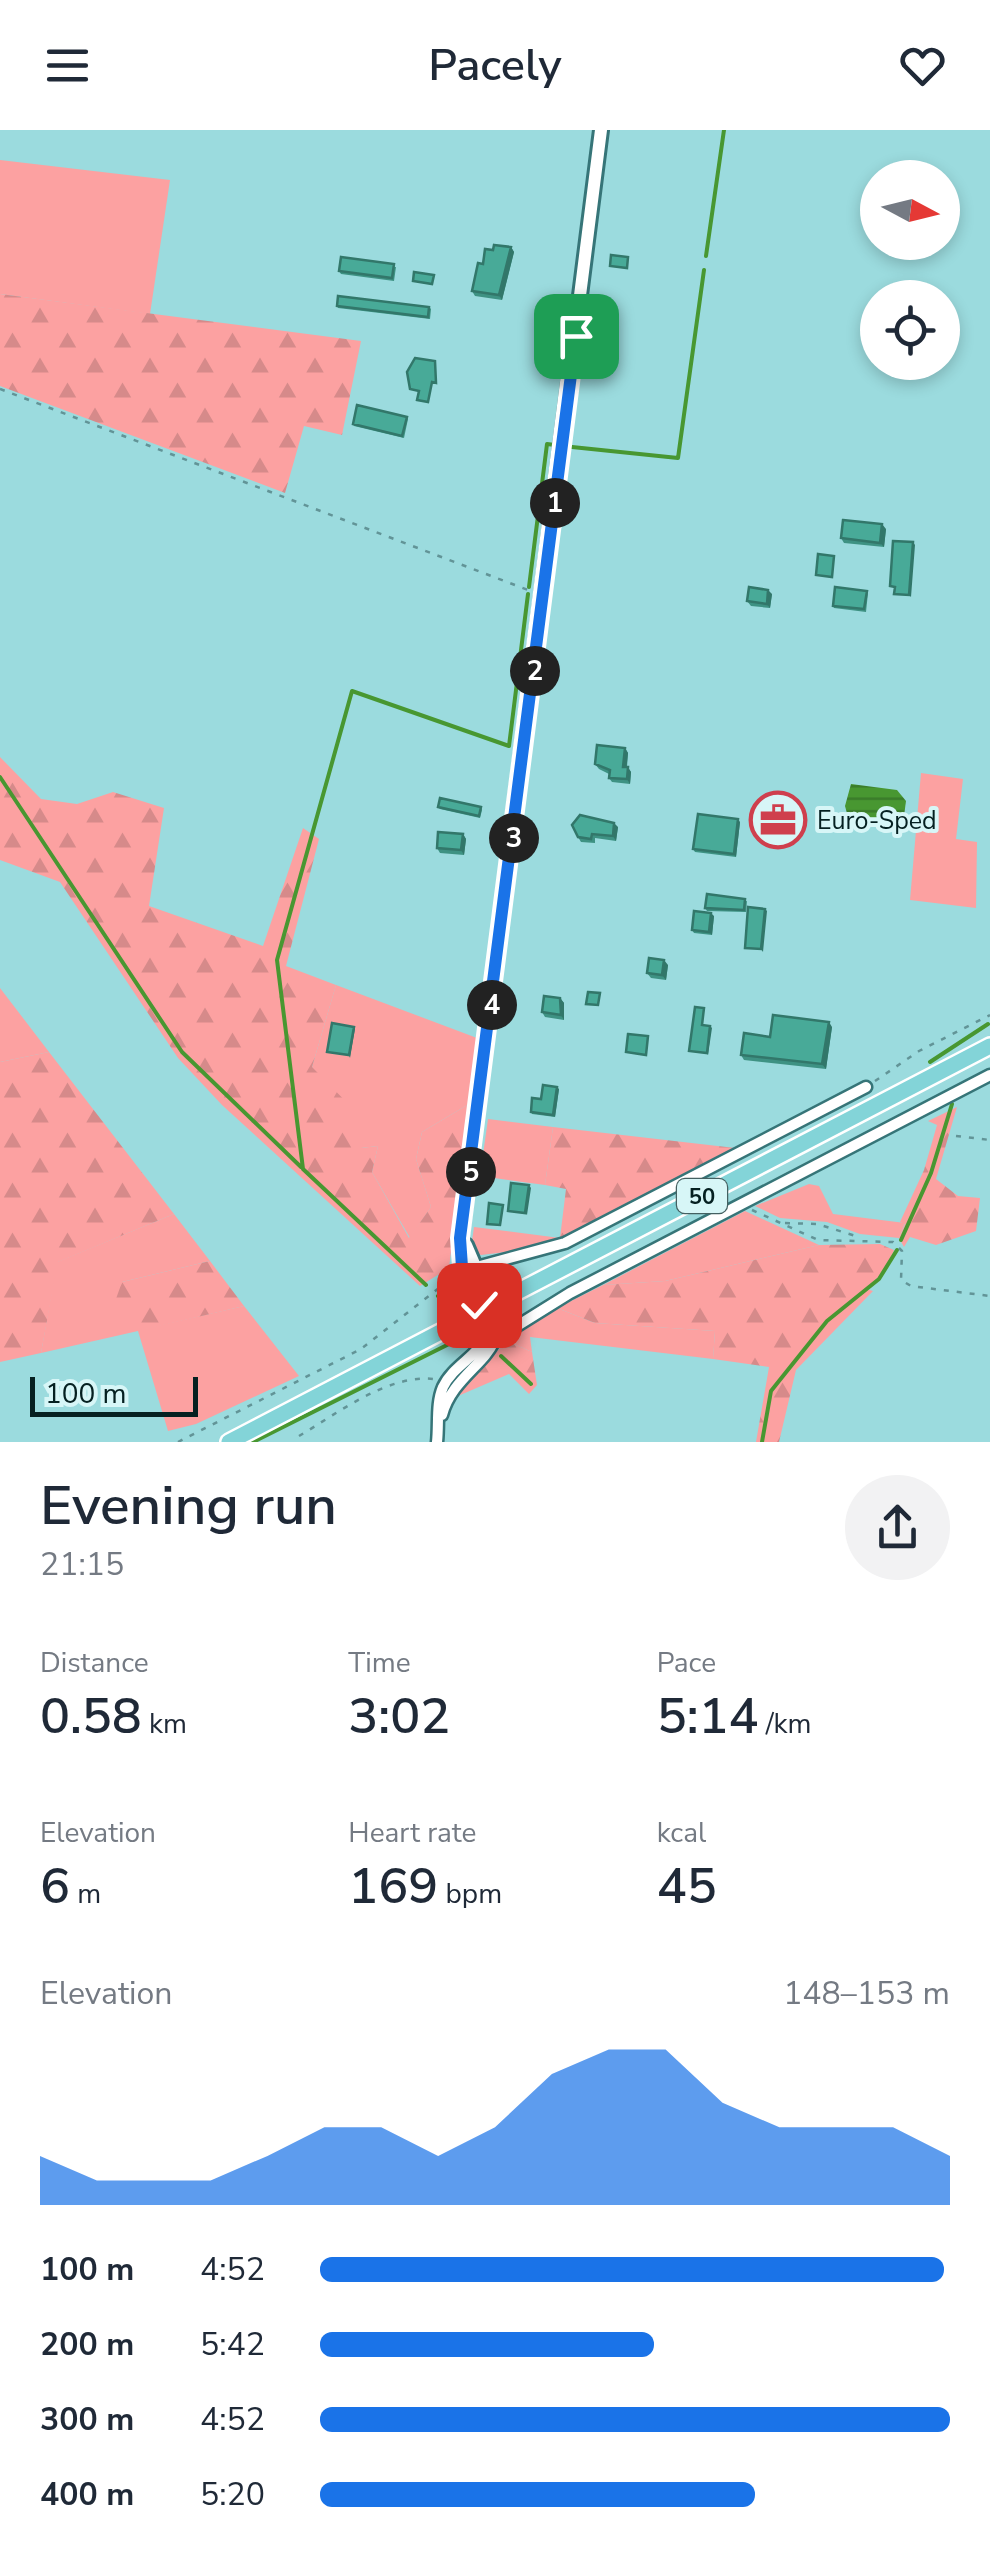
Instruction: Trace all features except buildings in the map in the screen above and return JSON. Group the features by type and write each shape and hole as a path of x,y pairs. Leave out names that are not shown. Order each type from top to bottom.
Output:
{"main road":[{"name":"50","path":"230,1442 990,1046"}],"street":[{"path":"438,1436 452,1388 490,1352 499,1322 480,1309 465,1271 464,1222 600,130"},
{"path":"438,1436 440,1396 447,1380 493,1337 990,1075"},
{"path":"465,1271 543,1253 564,1244 866,1087"}],"path":[{"path":"0,389 523,589 545,592"},
{"path":"866,1087 919,1051 990,1015"},
{"path":"956,1136 990,1140"},
{"path":"742,1204 818,1240 892,1242 902,1251 901,1280 911,1286 990,1296"},
{"path":"783,1223 817,1224 863,1239"},
{"path":"465,1271 456,1292 480,1309"},
{"path":"178,1442 361,1349 465,1271"},
{"path":"300,1436 400,1381 447,1380"}],"green space":[{"path":"0,160 170,180 150,314 0,294"},
{"path":"0,294 361,341 342,435 304,426 285,493 0,386"},
{"path":"0,757 41,799 77,804 113,792 164,808 149,906 263,946 303,828 319,839 286,966 336,985 312,1067 361,1117 361,1148 378,1146 372,1172 409,1238 431,1207 416,1159 422,1132 469,1104 449,1268 420,1286 222,1105 178,1058 60,882 0,860"},
{"path":"921,773 963,779 956,839 977,842 976,908 910,900"},
{"path":"336,985 477,1038 469,1104 422,1132 416,1159 431,1207 410,1238 372,1172 378,1146 361,1148 312,1067"},
{"path":"0,988 49,1052 0,1062"},
{"path":"49,1052 174,1214 58,1262 41,1353 0,1362 0,1062"},
{"path":"957,1107 936,1179 958,1196 980,1198 976,1231 936,1245 910,1237 904,1247 899,1238 905,1224 900,1222 924,1170 937,1125 928,1121"},
{"path":"488,1119 553,1127 545,1185 480,1176"},
{"path":"553,1127 735,1148 560,1238 566,1189 545,1185"},
{"path":"809,1184 819,1186 833,1214 905,1223 899,1238 860,1234 827,1222 780,1218 755,1206"},
{"path":"745,1211 819,1245 665,1281 603,1285"},
{"path":"174,1214 210,1261 122,1282 139,1330 244,1306 299,1376 196,1424 168,1431 138,1331 41,1353 57,1262"},
{"path":"474,1227 560,1238 531,1249 481,1255 471,1248"},
{"path":"880,1244 894,1250 887,1269 866,1289 873,1291 796,1370 779,1442 756,1442 769,1367 713,1359 715,1331 595,1323 557,1308 603,1285 665,1281 819,1245"},
{"path":"210,1261 244,1306 138,1331 112,1310 122,1282"},
{"path":"557,1308 595,1323 715,1331 713,1359 530,1337 532,1352 507,1341"},
{"path":"507,1341 532,1352 537,1385 529,1394 509,1374 451,1399"}],"shaded area":[{"path":"851,784 897,790 906,801 904,816 891,822 848,817 845,806"}],"waterway":[{"path":"706,256 724,130"},
{"path":"572,447 678,458 704,270"},
{"path":"529,587 547,444 555,445"},
{"path":"426,1285 303,1169 277,960 352,691 509,746 528,594"},
{"path":"0,777 182,1052 301,1167"},
{"path":"930,1062 988,1024"},
{"path":"901,1240 931,1173 952,1104"},
{"path":"762,1442 771,1391 827,1321 879,1279 897,1250"},
{"path":"438,1296 452,1310"},
{"path":"253,1442 471,1333"},
{"path":"501,1356 531,1384"}],"place":[{"name":"Euro-Sped","path":"778,820"}],"route":[{"path":"479,1305 462,1267 460,1238 576,336"}]}
